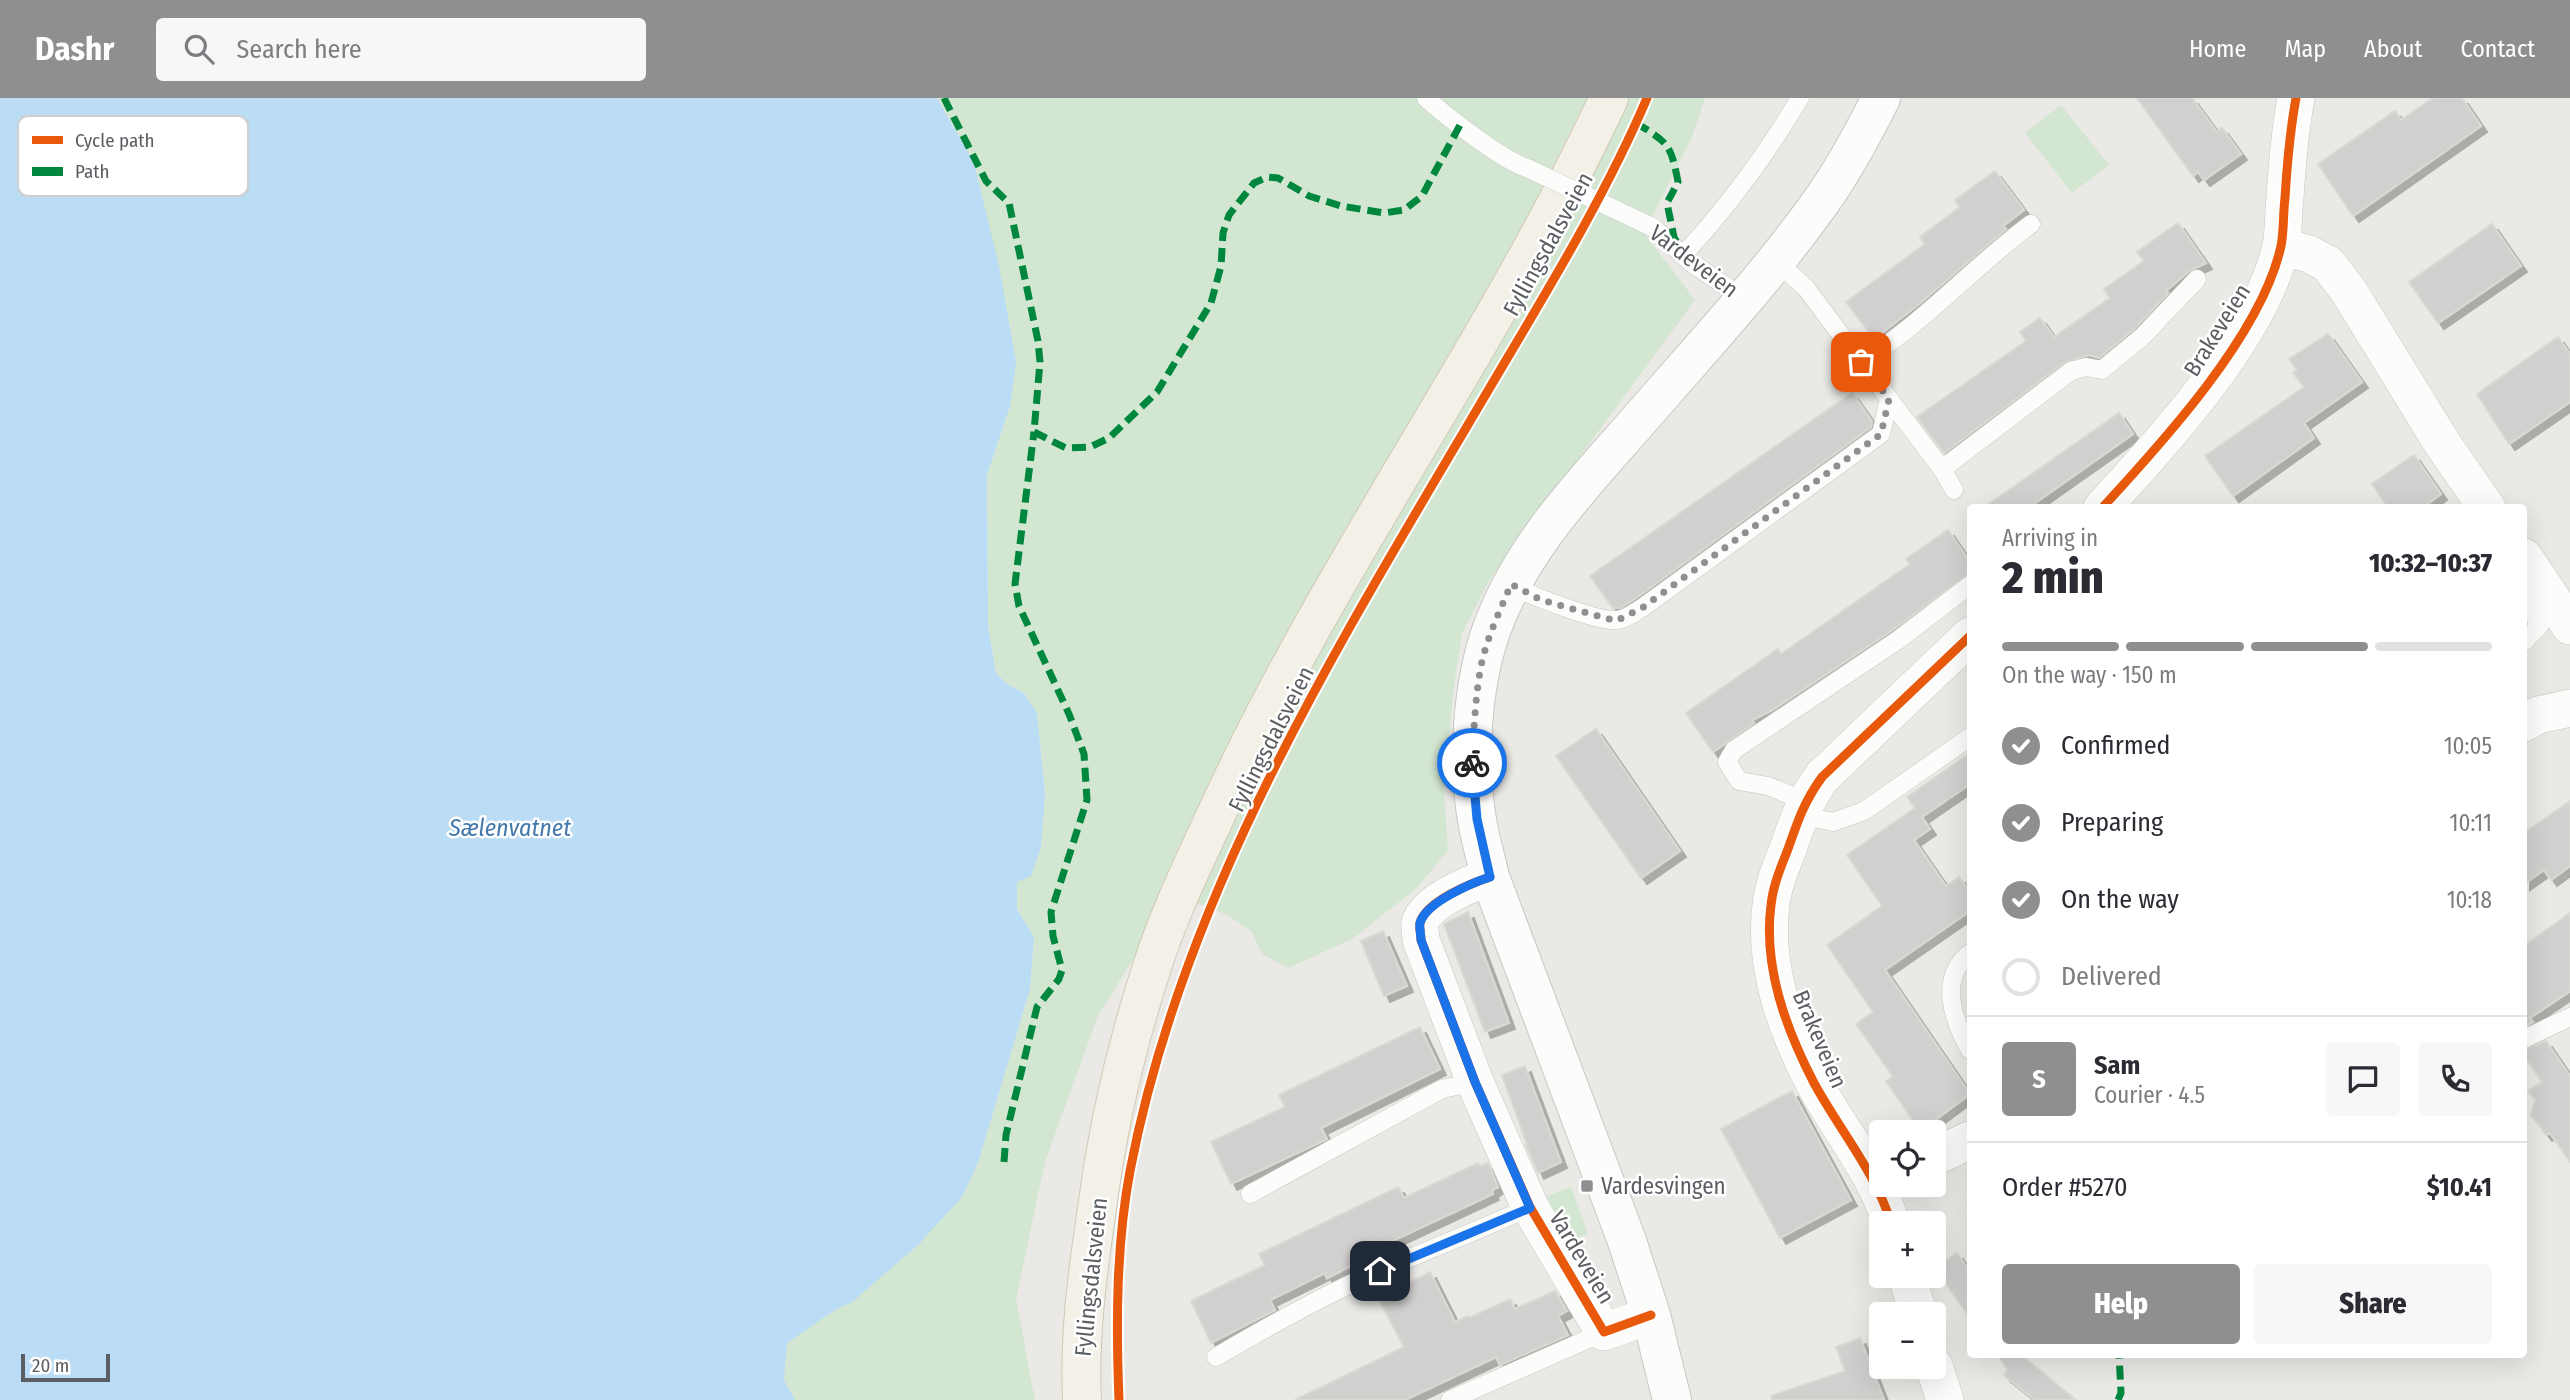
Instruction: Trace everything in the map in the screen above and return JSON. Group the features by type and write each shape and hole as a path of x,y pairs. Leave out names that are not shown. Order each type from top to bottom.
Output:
{"main road":[{"name":"Fyllingsdalsveien","path":"1082,1400 1083,1310 1112,1109 1153,963 1178,897 1249,742 1399,477 1479,346 1609,98"},
{"name":"Vardeveien","path":"1672,1400 1651,1315 1618,1216 1490,877 1477,819 1472,772 1475,710 1491,630 1511,584 1528,554 1568,503 1776,261 1828,192 1855,149 1881,98"}],"street":[{"name":"Brakeveien","path":"2106,504 2208,384 2250,321 2281,246 2296,98"},
{"path":"2281,246 2309,254 2328,264 2348,290 2442,443 2484,504"},
{"path":"2531,581 2570,626"},
{"name":"Brakeveien","path":"1869,1169 1814,1083 1787,1026 1773,974 1771,904 1802,807 1822,777 1967,639"},
{"path":"2527,721 2538,715 2570,708"},
{"name":"Vardeveien","path":"1490,877 1460,887 1429,911 1420,923 1421,940 1475,1082 1530,1208 1604,1332 1651,1315"},
{"path":"1946,1151 1967,1141"},
{"path":"1938,1379 1945,1400"}],"lane":[{"name":"Vardeveien","path":"1426,98 1442,113 1510,159 1654,228 1682,255 1745,299"},
{"path":"1682,255 1714,222 1745,183 1800,98"},
{"path":"1861,362 1974,274 1996,250 2031,224"},
{"path":"1776,261 1806,288 1942,469 1954,490"},
{"name":"Brakeveien","path":"1942,469 2070,371 2086,368 2102,370 2142,337 2197,279"},
{"path":"1511,584 1541,600 1616,621 1625,617 1642,608 1881,434 1889,399"},
{"path":"2527,639 2540,625 2531,581"},
{"path":"1967,587 1898,640 1734,750 1727,762 1739,781 1768,786 1833,822 1864,811 1967,739"},
{"path":"1967,956 1957,967 1950,996 1953,1013 1967,1043"},
{"path":"2527,1038 2570,1017"},
{"path":"1250,1194 1442,1088 1475,1082"},
{"name":"Vardeveien","path":"1216,1357 1303,1307 1359,1280 1530,1208"},
{"name":"Vardeveien","path":"1450,1400 1604,1332"}],"green space":[{"path":"937,98 1705,98 1692,137 1644,233 1695,300 1490,579 1462,634 1454,684 1444,792 1448,850 1417,888 1352,939 1288,968 1262,954 1251,931 1227,915 1194,902 1160,916 1098,1016 1045,1162 1016,1299 1035,1400 795,1400 784,1380 787,1343 838,1308 851,1303 962,1197 978,1163 1030,989 1034,937 1017,909 1017,882 1045,794 1037,713 1024,693 1007,684 996,673 988,626 987,475 1010,406 974,163"},
{"path":"2061,105 2109,165 2072,193 2025,133"},
{"path":"1571,1187 1588,1234 1568,1240 1547,1196"}],"water":[{"name":"Sælenvatnet","path":"0,98 937,98 974,163 999,266 1016,362 1010,406 987,475 988,626 996,673 1007,684 1024,693 1037,713 1045,794 1041,847 1031,876 1017,882 1017,909 1034,937 1030,989 978,1163 962,1197 918,1245 851,1303 838,1308 787,1343 784,1380 795,1400 0,1400"}],"building":[{"path":"2137,98 2192,98 2217,132 2222,128 2241,154 2204,180 2198,172 2193,176"},
{"path":"2433,98 2462,98 2481,126 2353,216 2318,164 2395,111 2401,120"},
{"path":"1995,171 2024,210 2003,226 2006,229 1919,304 1874,339 1846,302 1925,244 1920,237 1960,207 1955,200"},
{"path":"2178,223 2206,263 2189,271 2166,291 2168,293 2133,330 2099,358 2089,355 2065,362 1944,453 1917,417 2026,341 2020,332 2040,318 2054,337 2110,298 2104,289 2144,261 2137,252"},
{"path":"2492,224 2521,266 2438,323 2409,282"},
{"path":"2328,334 2362,382 2304,423 2314,438 2233,496 2205,456 2304,387 2293,373 2297,370 2289,359"},
{"path":"2558,337 2570,354 2570,402 2509,444 2477,394"},
{"path":"1852,393 1872,421 1871,427 1636,598 1620,608 1613,608 1590,576"},
{"path":"2119,413 2133,434 2034,504 1989,504"},
{"path":"2414,455 2441,494 2427,504 2385,504 2372,484"},
{"path":"1948,530 1967,558 1967,575 1891,631 1771,711 1752,720 1754,723 1713,752 1686,713 1778,649 1781,654 1910,564 1906,559"},
{"path":"1596,729 1680,851 1641,878 1556,756"},
{"path":"1967,755 1967,786 1922,817 1930,829 1914,840 1946,886 1959,877 1967,888 1967,913 1885,970 1967,1090 1967,1096 1935,1120 1913,1120 1886,1081 1893,1077 1856,1024 1873,1012 1827,945 1882,906 1847,855 1915,808 1907,797"},
{"path":"2570,801 2570,866 2551,880 2544,870 2527,882 2527,831"},
{"path":"1468,912 1509,1023 1485,1032 1444,924"},
{"path":"2570,913 2570,991 2530,1018 2533,1022 2527,1025 2527,944"},
{"path":"1383,931 1407,986 1384,996 1361,941"},
{"path":"1420,1027 1440,1069 1321,1128 1327,1139 1231,1184 1211,1142 1285,1107 1279,1095"},
{"path":"2546,1041 2570,1076 2570,1162 2550,1133 2546,1135 2531,1115 2535,1100 2528,1091 2542,1082 2527,1060 2527,1049"},
{"path":"1525,1066 1561,1162 1538,1173 1502,1075"},
{"path":"1792,1091 1851,1200 1780,1238 1721,1129"},
{"path":"1478,1163 1480,1166 1488,1163 1498,1187 1492,1191 1493,1194 1375,1249 1377,1253 1327,1278 1325,1273 1270,1300 1275,1310 1211,1343 1191,1301 1265,1265 1259,1254 1398,1187 1404,1198"},
{"path":"1957,1253 1967,1268 1967,1314 1946,1284 1946,1260"},
{"path":"1430,1272 1455,1322 1510,1299 1515,1309 1555,1291 1567,1311 1558,1316 1568,1335 1500,1365 1496,1357 1405,1400 1295,1400 1404,1347 1378,1298"},
{"path":"1860,1338 1869,1361 1869,1379 1876,1379 1884,1400 1772,1400 1771,1396 1845,1371 1836,1347"},
{"path":"2000,1358 2025,1358 2076,1400 2035,1400 2004,1375 2008,1370"}],"marked path":[{"path":"944,98 986,181 1009,203 1038,341 1040,362 1034,432 1066,448 1090,447 1109,438 1157,392 1211,303 1221,266 1223,233 1229,215 1254,183 1267,177 1278,178 1309,196 1341,206 1384,213 1404,210 1422,196 1460,125"},
{"path":"1636,123 1656,135 1667,146 1673,160 1678,182 1667,203 1674,237 1683,255"},
{"path":"1004,1162 1006,1135 1037,1007 1059,979 1062,970 1053,936 1051,912 1087,800 1084,754 1069,714 1019,606 1015,584 1034,432"},
{"path":"2118,1400 2121,1393 2119,1358"}],"cycle path":[{"path":"1119,1400 1118,1286 1130,1171 1154,1068 1187,968 1226,870 1320,681 1568,255 1610,177 1647,98"},
{"path":"2106,504 2207,386 2253,315 2270,280 2282,240 2296,98"},
{"path":"1886,1211 1867,1169 1814,1083 1794,1041 1779,997 1770,951 1771,905 1778,876 1798,820 1822,777 1967,639"},
{"path":"1490,877 1450,894 1431,907 1420,923 1421,940 1475,1082 1530,1207 1604,1332 1651,1315"}],"way so far":[{"path":"1472,763 1481,665 1491,630 1511,584 1541,600 1616,621 1642,608 1881,434 1889,399 1861,362"}],"place":[{"name":"Vardesvingen","path":"1587,1186"}],"route":[{"path":"1380,1271 1530,1208 1475,1082 1421,940 1420,923 1429,911 1460,887 1490,877 1477,819 1472,763"}]}
